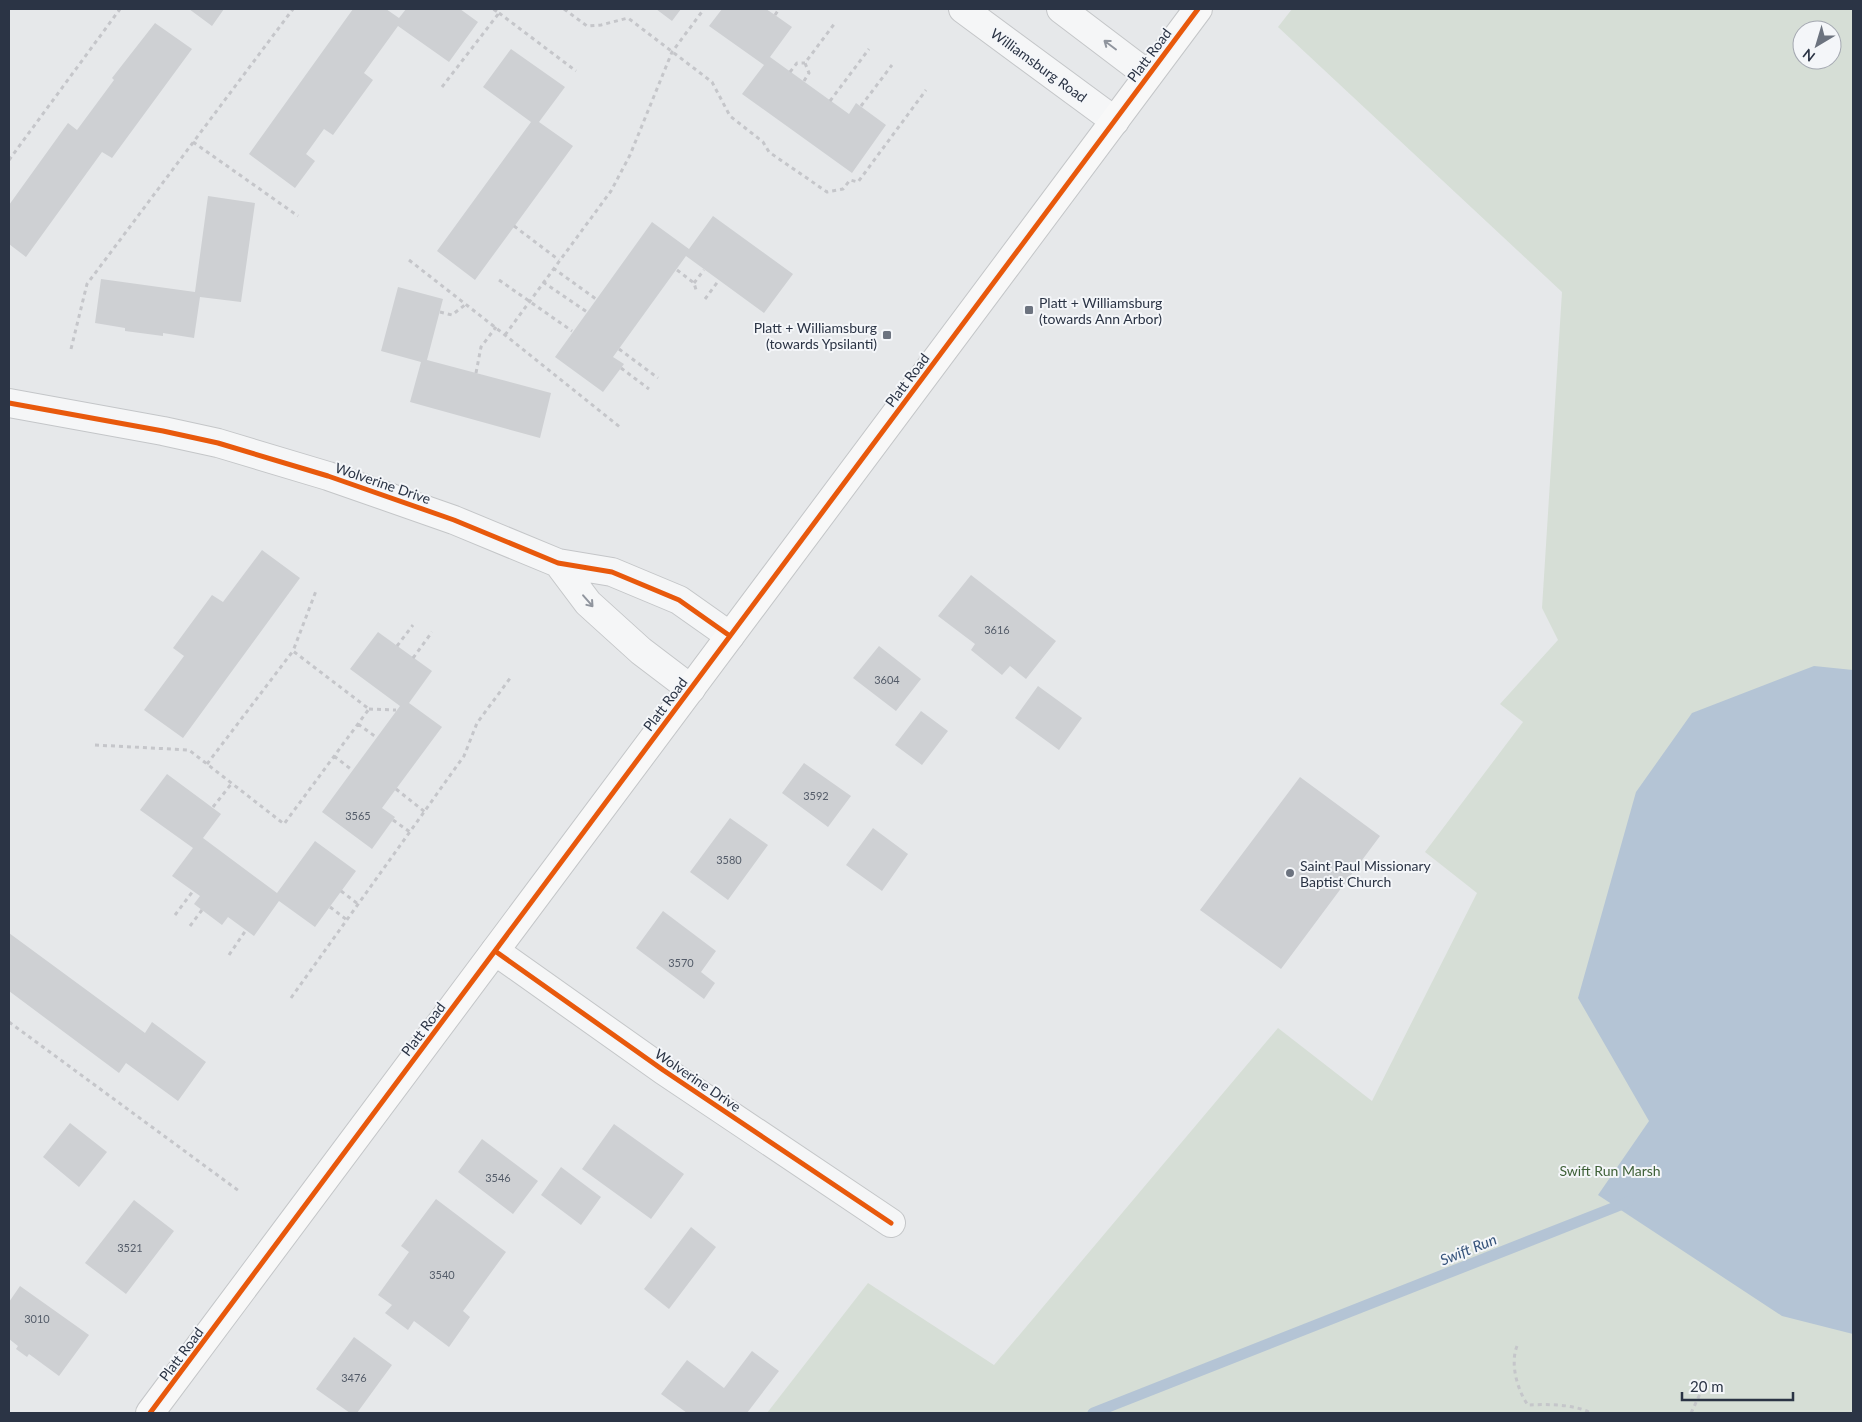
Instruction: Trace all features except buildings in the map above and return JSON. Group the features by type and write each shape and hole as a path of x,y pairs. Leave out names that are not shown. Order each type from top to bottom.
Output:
{"main road":[{"name":"Platt Road","path":"150,1413 1198,9"}],"street":[{"name":"Williamsburg Road","path":"963,9 1114,120"},
{"path":"1061,9 1148,75"},
{"name":"Wolverine Drive","path":"9,403 163,431 274,459 328,476 454,520 558,563 612,572 680,600 730,636"},
{"path":"558,563 588,603 640,651 691,688"},
{"name":"Wolverine Drive","path":"495,951 663,1070 891,1223"}],"path":[{"path":"9,160 120,9"},
{"path":"71,349 87,284 292,9"},
{"path":"493,9 576,71"},
{"path":"564,9 586,26 601,25 628,18 712,82 730,116 763,142 769,152 827,192 843,189 850,180 858,182 926,90"},
{"path":"505,334 611,191 630,155 672,52 704,9"},
{"path":"775,15 779,9"},
{"path":"442,88 499,13"},
{"path":"805,63 835,23"},
{"path":"830,101 869,48"},
{"path":"790,72 797,63 805,63"},
{"path":"804,82 809,73 805,63"},
{"path":"861,106 892,65"},
{"path":"193,142 298,216"},
{"path":"514,226 559,260"},
{"path":"409,260 505,334 621,428"},
{"path":"553,268 596,299"},
{"path":"677,270 694,283 697,293"},
{"path":"694,283 704,270"},
{"path":"499,280 572,331"},
{"path":"705,299 719,280"},
{"path":"543,282 587,312"},
{"path":"440,312 452,315 466,304"},
{"path":"476,373 481,346 496,328"},
{"path":"619,349 658,378"},
{"path":"621,368 649,389"},
{"path":"207,764 293,651 316,591"},
{"path":"398,646 413,625"},
{"path":"413,658 432,632"},
{"path":"293,651 369,709 396,710"},
{"path":"291,998 464,756 477,722 511,677"},
{"path":"95,745 189,750 284,824 369,709"},
{"path":"358,724 376,737"},
{"path":"334,756 352,770"},
{"path":"212,807 232,783"},
{"path":"396,789 424,812"},
{"path":"393,820 410,832"},
{"path":"175,915 193,891"},
{"path":"341,891 358,904"},
{"path":"330,906 347,920"},
{"path":"190,926 202,910"},
{"path":"229,954 246,930"},
{"path":"9,1022 240,1191"},
{"path":"1516,1346 1513,1355 1516,1376 1522,1397 1528,1405 1548,1404 1586,1410 1591,1413"},
{"path":"1691,1413 1700,1394"}],"green space":[{"name":"Swift Run Marsh","path":"1292,9 1853,9 1853,1413 767,1413 868,1283 994,1365 1278,1028 1372,1101 1477,893 1425,852 1523,722 1500,704 1558,640 1542,608 1562,292 1278,27"}],"water":[{"path":"1814,666 1853,670 1853,1334 1782,1316 1598,1195 1649,1121 1578,998 1636,792 1692,713"}],"waterway":[{"name":"Swift Run","path":"1093,1413 1628,1202"}],"cycle path":[{"path":"150,1413 1198,9"},
{"path":"9,403 218,443 328,476 454,520 558,563 612,572 679,600 730,636"},
{"path":"495,951 663,1070 891,1223"}],"place":[{"name":"Platt + Williamsburg (towards Ann Arbor)","path":"1029,310"},
{"name":"Platt + Williamsburg (towards Ypsilanti)","path":"887,335"},
{"name":"Saint Paul Missionary Baptist Church","path":"1290,873"}]}
